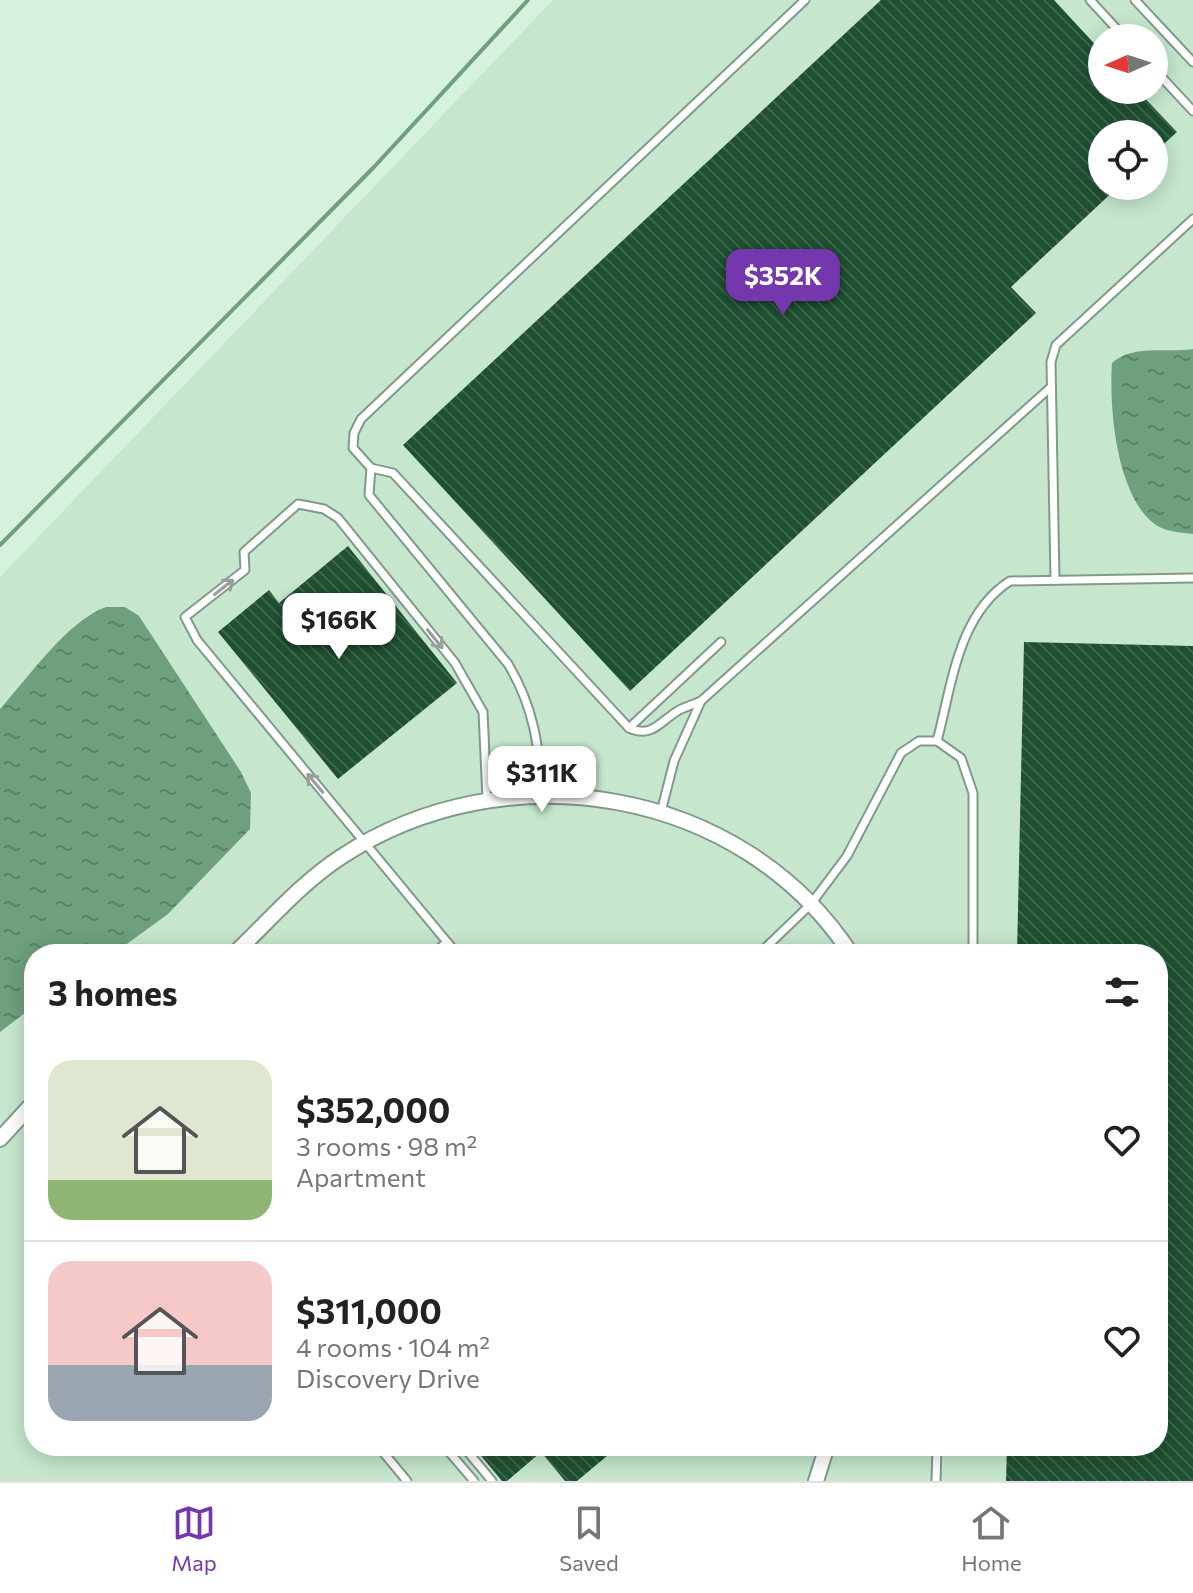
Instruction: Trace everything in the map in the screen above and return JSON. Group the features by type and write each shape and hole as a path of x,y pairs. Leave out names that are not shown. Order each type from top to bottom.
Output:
{"street":[{"path":"244,944 307,883 366,843 416,818 487,799 542,795 599,798 661,812 738,846 811,904 843,944"},
{"path":"0,1139 24,1112"},
{"path":"816,1481 824,1456"}],"lane":[{"path":"805,0 361,419 354,433 353,448 371,468 393,473 629,728 638,732 653,731 677,711 701,701 1051,387"},
{"path":"1090,0 1112,24"},
{"path":"1135,0 1193,62"},
{"path":"1168,84 1193,111"},
{"path":"1055,580 1051,362 1056,345 1193,219"},
{"path":"371,468 369,495 508,664 522,687 536,728 542,795"},
{"path":"445,944 447,942 197,640 185,617 245,570 244,552 298,504 324,509 338,518 455,663 483,712 487,799"},
{"path":"937,741 969,624 991,594 1010,581 1193,578"},
{"path":"629,728 721,642"},
{"path":"661,812 674,761 701,701"},
{"path":"769,944 811,904 847,856 901,753 919,741 937,741 961,758 973,793 973,944"},
{"path":"386,1456 407,1481"},
{"path":"453,1456 474,1481"},
{"path":"471,1456 492,1481"},
{"path":"936,1481 937,1456"}],"shaded area":[{"path":"553,0 1193,0 1193,1481 0,1481 0,577"}],"water":[{"path":"1193,349 1193,534 1156,525 1140,508 1130,490 1117,448 1111,381 1112,363 1130,353"},
{"path":"106,607 125,607 139,616 241,772 251,793 250,829 168,914 127,944 24,944 24,1014 0,1032 0,709 63,637 91,614"}],"building":[{"path":"881,0 1054,0 1088,37 1088,104 1150,104 1166,120 1088,120 1088,200 1104,200 1011,287 1036,313 630,691 403,445"},
{"path":"1168,123 1177,132 1168,140"},
{"path":"348,546 457,683 338,779 218,632 269,590 279,603"},
{"path":"1024,642 1193,646 1193,1481 1006,1481 1007,1456 1168,1456 1168,944 1017,944"},
{"path":"481,1456 536,1456 507,1481 502,1481"},
{"path":"544,1456 607,1456 577,1481 565,1481"}],"waterway":[{"path":"0,545 374,167 528,0"}]}
